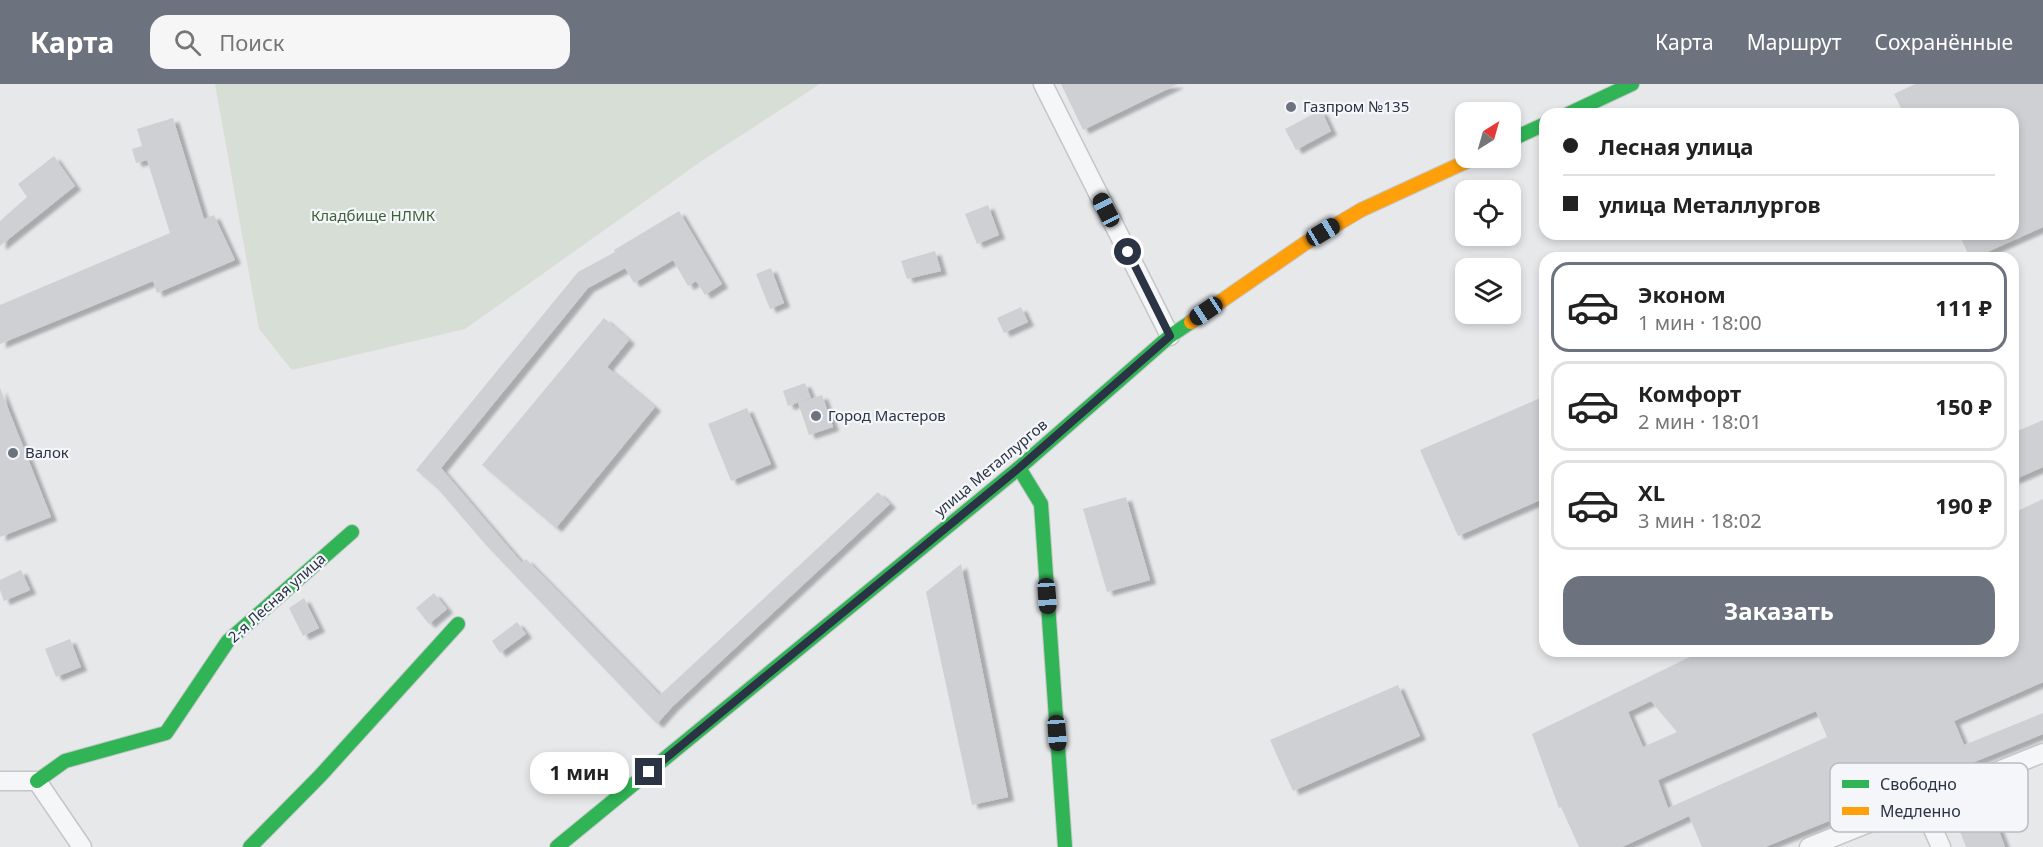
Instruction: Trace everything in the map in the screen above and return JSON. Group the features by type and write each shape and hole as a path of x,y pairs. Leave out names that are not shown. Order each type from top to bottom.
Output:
{"main road":[{"path":"1581,108 1632,84"},
{"path":"1521,135 1539,127"},
{"name":"улица Металлургов","path":"557,847 1019,468 1170,336 1304,244 1361,210 1455,167"},
{"path":"1019,468 1041,504 1065,847"},
{"name":"2-я Лесная улица","path":"37,781 65,761 166,733 228,641 352,532"},
{"path":"250,847 320,776 458,624"}],"street":[{"path":"1043,84 1170,336"},
{"path":"2018,763 2043,753"},
{"path":"0,781 37,781 82,847"},
{"path":"1809,847 1846,832"},
{"path":"1934,832 1941,847"}],"green space":[{"name":"Кладбище НЛМК","path":"215,84 820,84 703,160 465,329 292,370 259,329"}],"building":[{"path":"1061,84 1178,84 1083,130"},
{"path":"1915,84 2043,84 2043,227 2019,238 2019,108 1901,108 1894,94"},
{"path":"1321,110 1331,131 1296,150 1285,129"},
{"path":"173,118 204,219 214,215 235,260 157,293 153,281 0,344 0,305 170,233 147,160 136,163 132,149 142,146 137,129"},
{"path":"54,156 75,186 0,246 0,221 27,197 18,184"},
{"path":"988,205 999,235 977,244 965,214"},
{"path":"679,211 722,284 705,295 696,281 688,286 673,260 634,283 625,268 588,288 441,468 522,563 526,559 660,695 878,492 890,504 672,707 657,724 485,544 438,489 416,470 578,272 615,252 614,250"},
{"path":"1962,240 2014,240 1987,252 1967,252"},
{"path":"935,251 941,271 907,279 901,261"},
{"path":"771,268 784,303 770,309 756,274"},
{"path":"1021,307 1028,322 1004,333 997,318"},
{"path":"604,318 629,340 607,367 655,407 556,528 482,465"},
{"path":"805,383 811,398 788,406 783,391"},
{"name":"Валок","path":"0,388 51,517 0,537"},
{"name":"Город Мастеров","path":"822,395 833,427 809,435 798,403"},
{"path":"1539,399 1539,501 1458,536 1420,450"},
{"path":"747,408 771,464 731,481 708,424"},
{"path":"2043,420 2043,467 2019,477 2019,430"},
{"path":"1126,497 1150,580 1107,592 1083,509"},
{"path":"2043,499 2043,682 1954,721 1964,745 2043,713 2043,734 1972,763 1830,763 1830,821 1765,847 1702,847 1689,816 1622,847 1579,847 1561,807 1559,808 1532,734 1690,657 2019,657 2019,510","holes":["1651,701 1677,732 1643,747 1628,712","1816,711 1827,737 1668,808 1658,780"]},
{"path":"961,564 1008,797 972,805 926,592"},
{"path":"21,570 30,590 4,601 0,590 0,580"},
{"path":"434,593 447,609 429,624 416,608"},
{"path":"304,598 319,628 303,636 289,608"},
{"path":"517,622 526,634 500,653 492,641"},
{"path":"70,639 81,667 56,677 45,649"},
{"path":"1398,685 1420,736 1293,791 1270,740"},
{"path":"1960,832 1999,832 2005,847 1966,847"}],"traffic: fast":[{"path":"1581,108 1632,84"},
{"path":"1521,135 1539,127"},
{"path":"557,847 1019,468 1170,336 1191,322"},
{"path":"1019,468 1041,504 1065,847"},
{"path":"37,781 65,761 166,733 228,641 352,532"},
{"path":"250,847 320,776 458,624"}],"traffic: slow":[{"path":"1191,322 1304,244 1361,210 1455,167"}],"place":[{"name":"Газпром №135","path":"1291,107"},
{"name":"Город Мастеров","path":"816,416"},
{"name":"Валок","path":"13,453"}],"route":[{"path":"649,772 1019,468 1170,336 1128,252"}]}
